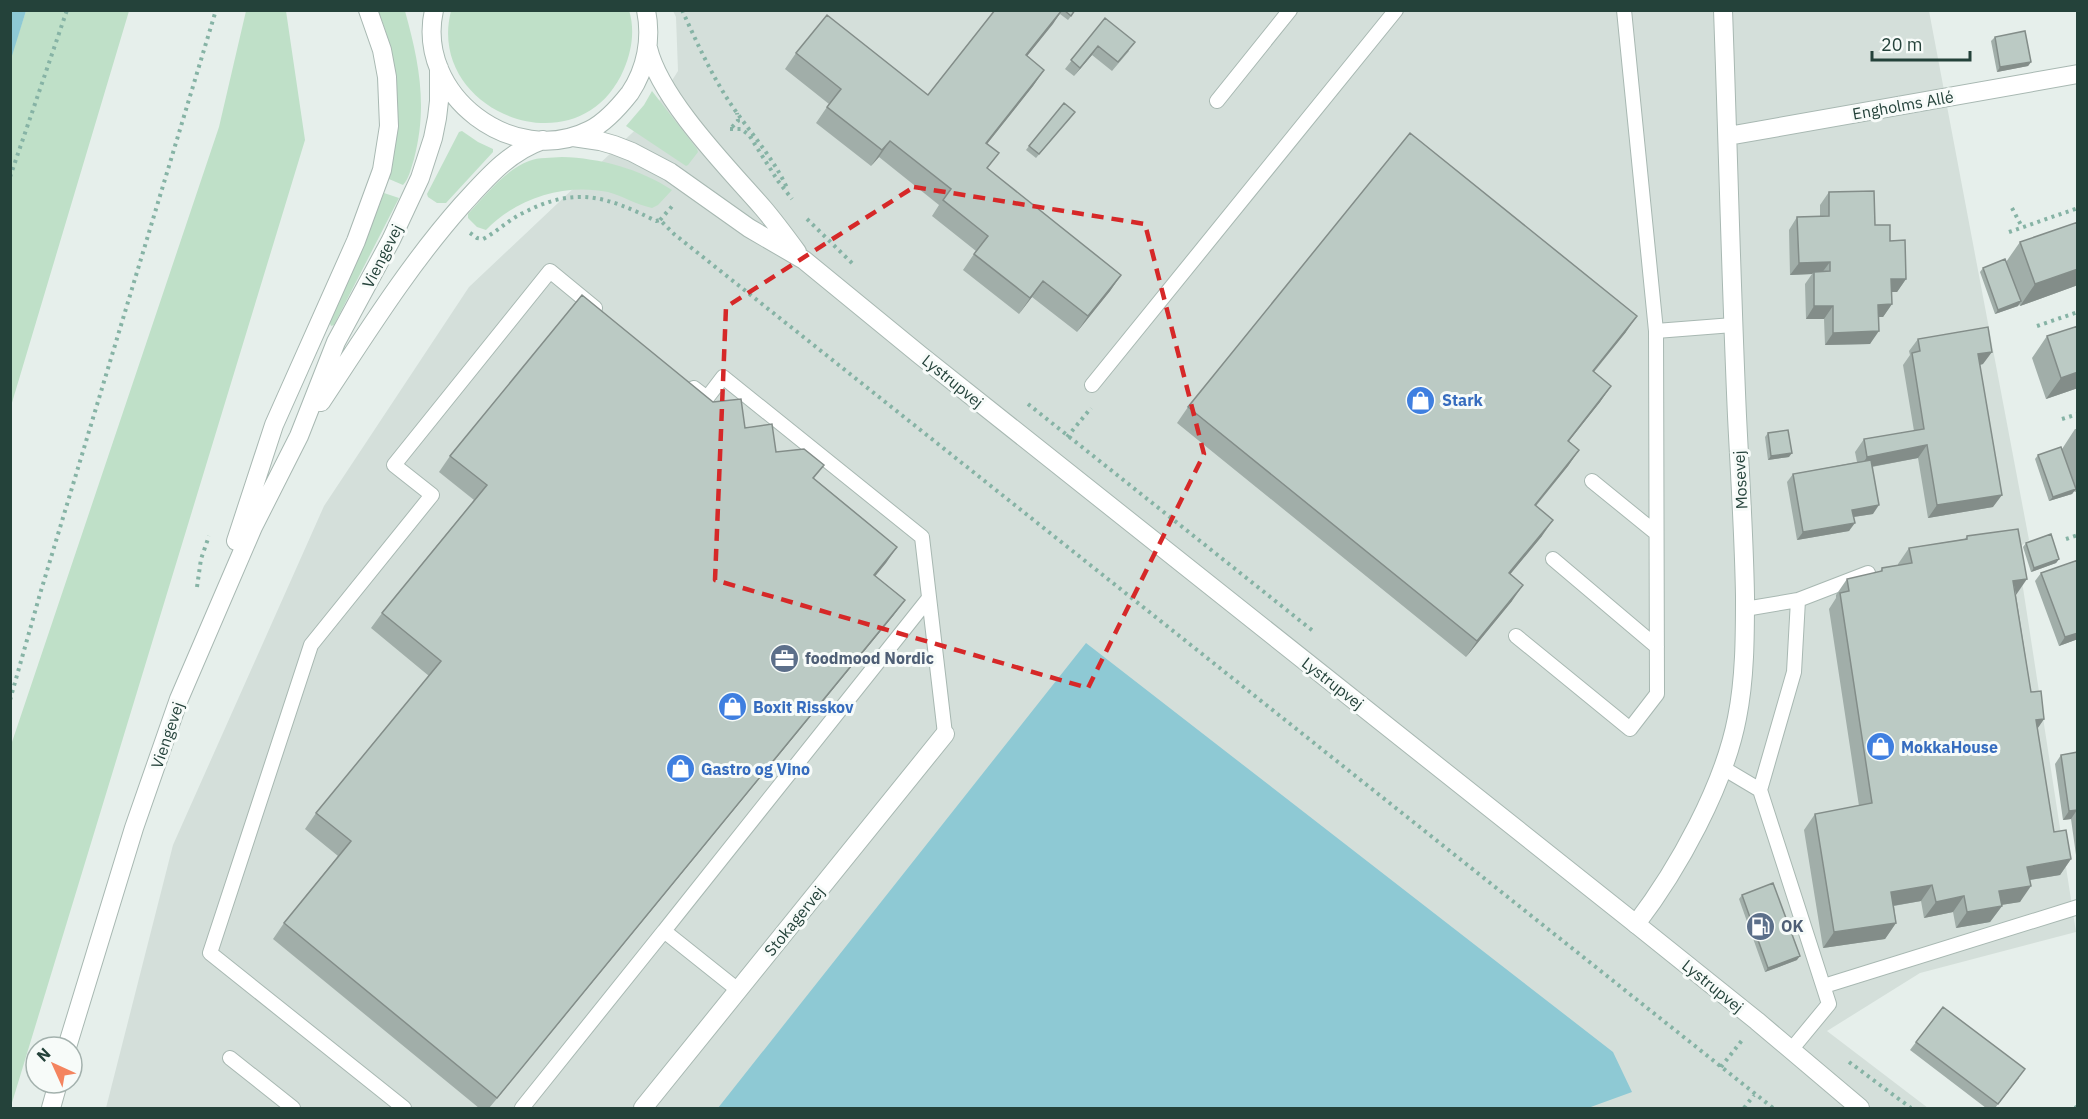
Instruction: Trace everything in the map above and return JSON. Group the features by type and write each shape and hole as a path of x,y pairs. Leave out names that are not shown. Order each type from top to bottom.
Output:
{"street":[{"path":"209,628 274,425 356,242 382,170 389,126 387,77 382,50 368,10"},
{"path":"425,10 439,68 448,88 477,118 503,133 523,139 543,140 573,137 599,125 624,100 638,80 648,46 645,10"},
{"path":"432,35 434,10"},
{"name":"Mosevej","path":"1635,924 1653,901 1697,826 1723,768 1737,718 1746,643 1733,325 1724,10"},
{"name":"Lystrupvej","path":"648,46 657,74 672,97 804,260"},
{"name":"Viengevej","path":"71,1035 134,828 179,699 253,527 299,436 336,342 391,240 420,178 437,118 439,68"},
{"name":"Engholms Allé","path":"1728,136 2078,74"},
{"name":"Lystrupvej","path":"573,137 600,141 650,161 687,183 749,228 804,260 1050,459 1757,1021 1860,1108"},
{"name":"Viengevej","path":"299,436 390,296 450,219 508,158 528,145 543,140"},
{"name":"Stokagervej","path":"643,1108 945,734"}],"lane":[{"path":"1217,101 1290,10"},
{"path":"1092,385 1396,10"},
{"path":"1516,636 1630,729 1657,694 1656,331 1624,10"},
{"path":"404,1108 210,953 311,645 432,495 394,465 550,271 606,316"},
{"path":"1656,331 1733,325"},
{"path":"679,375 707,398 723,377 922,537 945,734"},
{"path":"1592,481 1656,533"},
{"path":"1553,559 1657,647"},
{"path":"1745,609 1798,600 1868,573"},
{"path":"522,1108 929,598"},
{"path":"1791,1050 1829,1004 1760,790 1794,672 1798,600"},
{"path":"1723,768 1760,790"},
{"path":"1824,986 2078,907"},
{"path":"664,931 738,990"},
{"path":"230,1058 293,1108"}],"path":[{"path":"10,177 67,10"},
{"path":"10,700 216,10"},
{"path":"682,10 715,78 783,179 791,197 749,135 741,129 730,129 738,122 737,113"},
{"path":"450,219 477,238 483,239 539,205 557,199 588,196 622,204 660,220 1773,1108"},
{"path":"2012,208 2022,227"},
{"path":"2009,232 2078,208"},
{"path":"2037,326 2078,312"},
{"path":"1050,459 1094,405 1092,385"},
{"path":"2062,419 2078,414"},
{"path":"2066,539 2078,535"},
{"path":"1721,1067 1757,1021"},
{"path":"1744,1108 1754,1095"}],"highlighted area":[{"path":"914,187 1145,224 1204,454 1088,688 715,580 726,307"}],"shaded area":[{"path":"673,11 1929,11 2029,540 2017,549 2076,932 1920,973 1827,1031 1928,1108 106,1108 173,845 324,506 469,287 649,117 678,71 676,17"}],"green space":[{"path":"629,10 632,40 624,69 603,101 575,118 543,123 511,117 483,101 461,77 449,47 451,11"},
{"path":"26,11 129,11 11,406 10,59"},
{"path":"246,11 286,11 305,140 33,1035 24,1035 24,1063 11,1106 11,745 219,127"},
{"path":"378,11 405,11 418,66 421,102 418,140 410,173 403,185 389,179 396,138 397,90 389,41"},
{"path":"652,91 697,149 698,152 686,166 626,126 644,105"},
{"path":"462,131 493,149 493,152 446,203 437,203 427,194 459,132"},
{"path":"562,157 619,166 647,176 672,190 652,208 608,192 575,190 542,196 527,202 512,209 486,230 477,227 468,218 468,214 481,199 520,165 541,158"},
{"path":"384,193 399,198 334,325 331,326 329,321 362,249"}],"water":[{"path":"10,11 26,11 11,59"},
{"path":"1086,643 1613,1052 1632,1092 1588,1108 718,1108"}],"building":[{"path":"995,10 1062,10 1026,55 1044,70 986,143 999,153 987,168 1121,275 1088,316 1043,281 1030,298 974,254 988,236 943,200 951,189 890,141 882,150 827,107 841,89 796,53 827,15 928,95"},
{"path":"1064,10 1075,10 1071,16"},
{"path":"1105,18 1135,42 1118,62 1098,46 1080,68 1071,60"},
{"path":"2025,31 2031,62 2000,67 1995,37"},
{"path":"1064,103 1075,112 1039,154 1029,146"},
{"path":"1410,133 1637,316 1593,371 1611,386 1568,441 1579,450 1535,505 1553,520 1509,573 1523,585 1477,641 1188,407"},
{"path":"1874,191 1875,225 1890,225 1890,241 1905,240 1906,279 1891,279 1892,304 1878,305 1879,331 1833,333 1833,306 1814,306 1814,272 1830,271 1830,262 1799,263 1797,217 1829,216 1829,192"},
{"path":"2078,222 2078,269 2035,284 2020,242"},
{"path":"2005,259 2021,301 1998,310 1983,268"},
{"path":"582,295 713,402 741,399 745,428 772,424 776,452 804,449 824,465 813,478 897,547 874,575 905,600 497,1098 284,923 351,841 316,813 441,661 382,613 487,485 450,456"},
{"path":"2078,326 2078,372 2061,378 2047,336"},
{"path":"1988,327 1992,352 1978,354 2002,495 1937,505 1927,445 1867,457 1864,439 1924,429 1912,353 1920,351 1918,339"},
{"path":"1788,430 1792,453 1771,456 1768,433"},
{"path":"2061,447 2076,489 2053,497 2038,455"},
{"path":"1871,460 1879,505 1852,510 1855,523 1803,532 1793,474"},
{"path":"2018,529 2027,579 2013,581 2031,692 2041,691 2044,719 2036,720 2054,832 2066,830 2071,859 2027,867 2031,886 1999,891 2002,906 1967,912 1964,896 1936,902 1932,885 1891,892 1896,923 1834,932 1815,814 1872,803 1840,593 1849,591 1847,579 1882,571 1882,568 1912,563 1909,548 1967,539 1967,536"},
{"path":"2051,534 2059,559 2034,568 2026,543"},
{"path":"2078,560 2078,633 2065,637 2041,573"},
{"path":"2078,752 2078,817 2077,810 2069,811 2061,755"},
{"path":"1773,883 1800,956 1768,968 1742,895"},
{"path":"1943,1007 2025,1069 1998,1104 1916,1042"}],"place":[{"name":"Stark","path":"1421,400"},
{"name":"foodmood Nordic","path":"784,658"},
{"name":"Boxit Risskov","path":"732,707"},
{"name":"MokkaHouse","path":"1880,747"},
{"name":"Gastro og Vino","path":"680,769"},
{"name":"OK","path":"1760,926"}]}
